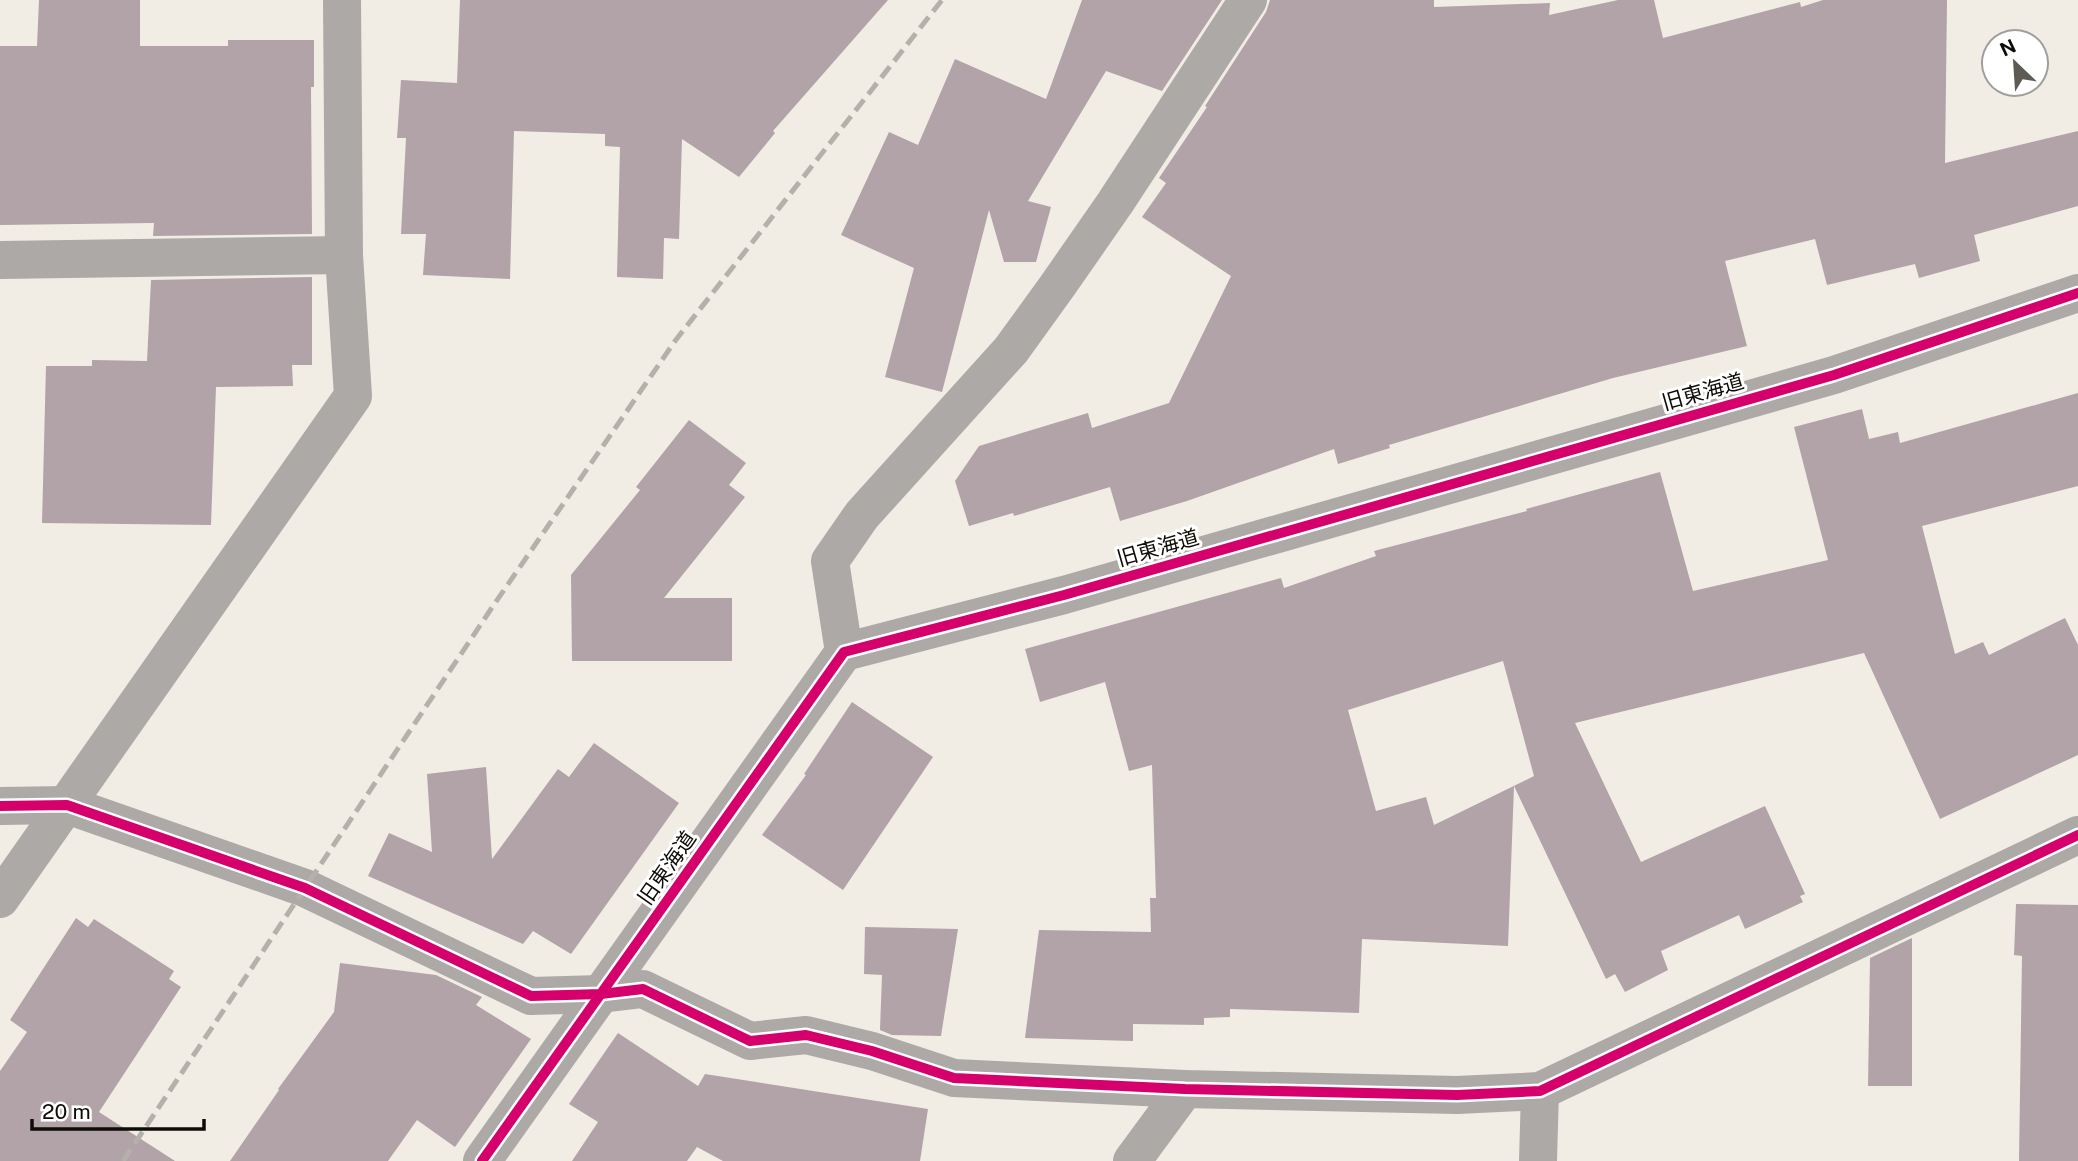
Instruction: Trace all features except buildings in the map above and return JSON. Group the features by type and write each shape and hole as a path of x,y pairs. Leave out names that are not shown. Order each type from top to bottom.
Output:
{"street":[{"path":"0,899 353,396 344,255 342,0"},
{"path":"844,652 830,561 862,515 1011,350 1115,203 1248,0"},
{"path":"0,260 344,255"},
{"name":"旧東海道","path":"482,1161 844,652 1064,595 1835,375 2078,293"},
{"path":"0,806 67,805 305,888 531,996 601,994 643,989 750,1041 806,1035 872,1051 954,1079 1185,1089 1457,1095 1540,1091 2078,835"},
{"path":"1132,1161 1185,1089"},
{"path":"1538,1161 1540,1091"}],"railway":[{"path":"123,1161 491,609 675,341 942,0"}],"cycle path":[{"path":"482,1161 844,652 1064,595 1834,375 2078,293"},
{"path":"0,806 67,805 305,888 531,996 601,994 643,989 750,1041 806,1035 872,1051 954,1078 1185,1089 1457,1095 1540,1091 2078,835"}]}
